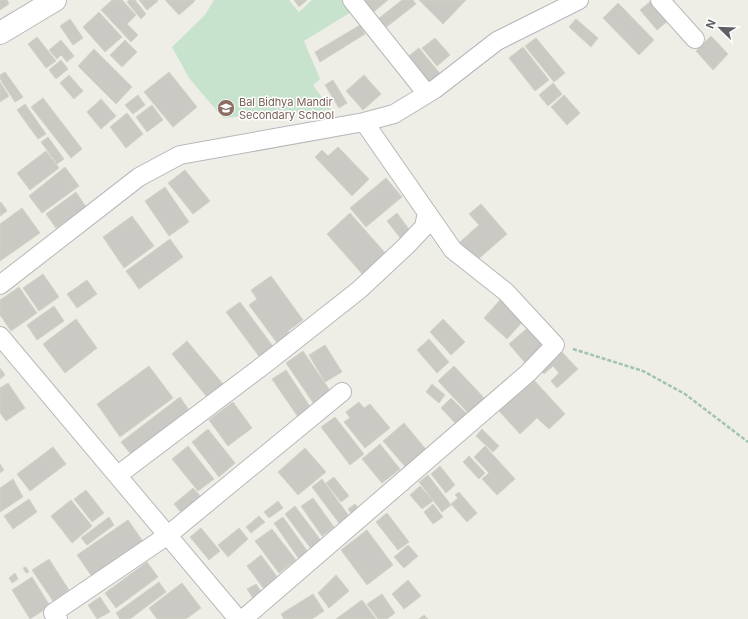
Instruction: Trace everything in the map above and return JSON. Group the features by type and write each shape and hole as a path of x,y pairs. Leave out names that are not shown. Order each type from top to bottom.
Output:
{"street":[{"path":"0,33 56,0"},
{"path":"352,0 427,94"},
{"path":"0,285 139,177 180,155 364,122 394,114 427,94 497,41 578,0"},
{"path":"660,0 695,39"},
{"path":"243,619 499,399 528,373 554,345 506,292 453,250 364,122"},
{"path":"118,475 265,364 359,290 424,227 427,212"},
{"path":"0,336 238,619"},
{"path":"58,619 54,613 168,535 342,392"}],"path":[{"path":"554,345 643,371 685,394 748,442"}],"green space":[{"path":"214,0 289,0 299,12 312,0 343,0 353,11 304,41 320,79 313,85 331,110 223,118 189,78 172,47 205,15"}],"building":[{"path":"0,0 7,0 9,4 0,10"},
{"path":"112,0 122,0 136,15 127,24 138,35 131,42 101,10"},
{"path":"129,0 135,0 146,14 141,19 127,2"},
{"path":"139,0 157,0 158,1 147,10"},
{"path":"165,0 194,0 195,1 179,15"},
{"path":"294,0 307,0 299,7"},
{"path":"360,0 388,0 371,14"},
{"path":"402,0 413,0 416,4 380,32 373,23"},
{"path":"419,0 466,0 443,24"},
{"path":"652,0 670,19 657,30 640,10"},
{"path":"618,3 654,40 639,55 603,18"},
{"path":"99,12 122,37 105,52 83,27"},
{"path":"70,19 83,38 73,45 60,26"},
{"path":"576,19 598,38 591,47 569,27"},
{"path":"360,25 365,34 320,62 315,52"},
{"path":"711,36 728,54 713,70 696,51"},
{"path":"37,37 56,61 46,68 28,44"},
{"path":"435,38 450,55 437,66 422,48"},
{"path":"536,38 565,73 554,82 525,46"},
{"path":"61,40 74,56 67,62 61,55 57,59 49,50"},
{"path":"125,40 137,52 122,67 110,55"},
{"path":"523,47 549,80 535,91 509,58"},
{"path":"419,48 442,76 429,86 406,58"},
{"path":"94,49 132,87 116,104 78,66"},
{"path":"61,60 68,69 56,79 49,70"},
{"path":"5,72 23,97 15,102 0,79 0,75"},
{"path":"169,72 197,107 173,127 144,92"},
{"path":"69,75 83,91 74,99 60,83"},
{"path":"364,75 381,94 363,110 346,91"},
{"path":"333,80 347,103 339,108 325,85"},
{"path":"0,82 9,96 0,102"},
{"path":"553,83 562,94 548,106 539,95"},
{"path":"138,95 145,105 133,114 125,105"},
{"path":"564,95 580,113 567,125 551,107"},
{"path":"43,98 82,149 71,158 31,107"},
{"path":"101,99 116,116 101,129 87,112"},
{"path":"25,104 46,134 38,139 17,110"},
{"path":"152,105 163,120 147,132 136,117"},
{"path":"127,113 143,134 126,148 110,127"},
{"path":"48,137 64,159 57,164 41,142"},
{"path":"338,147 369,179 352,196 315,157 322,150 328,156"},
{"path":"46,151 59,168 30,190 17,173"},
{"path":"65,167 79,186 42,213 29,196"},
{"path":"185,170 210,201 193,214 168,183"},
{"path":"386,178 402,197 366,227 350,208"},
{"path":"165,187 189,222 169,236 145,201"},
{"path":"76,192 86,207 56,228 46,214"},
{"path":"1,202 7,211 0,216 0,203"},
{"path":"481,204 507,234 476,261 460,242 479,225 469,214"},
{"path":"22,208 40,233 0,261 0,224"},
{"path":"350,213 387,255 364,276 327,234"},
{"path":"397,213 411,232 401,239 387,221"},
{"path":"132,216 154,246 124,268 103,237"},
{"path":"170,239 183,257 139,289 126,271"},
{"path":"43,274 59,297 39,311 23,288"},
{"path":"271,276 303,320 288,331 293,338 280,347 249,305 257,299 251,290"},
{"path":"87,280 97,294 77,308 67,294"},
{"path":"19,287 37,313 11,331 0,315 0,300"},
{"path":"500,300 524,320 507,339 484,318"},
{"path":"240,302 275,349 261,359 226,312"},
{"path":"54,306 64,321 37,340 27,325"},
{"path":"76,319 97,348 65,373 43,344"},
{"path":"443,319 465,342 451,355 430,332"},
{"path":"532,324 550,345 527,365 509,344"},
{"path":"429,339 449,362 437,373 417,350"},
{"path":"187,341 223,384 207,397 172,354"},
{"path":"325,345 342,372 325,382 309,355"},
{"path":"558,348 578,369 557,388 551,381 559,373 553,366 544,374 537,367"},
{"path":"303,351 331,392 314,404 286,363"},
{"path":"149,366 173,398 120,437 97,404"},
{"path":"454,366 487,401 471,416 438,381"},
{"path":"0,368 5,375 0,379"},
{"path":"286,370 311,408 298,417 272,379"},
{"path":"533,379 565,414 549,429 537,418 520,434 499,411"},
{"path":"8,383 25,408 6,421 0,413 0,388"},
{"path":"432,384 445,395 439,403 426,392"},
{"path":"180,397 191,413 133,457 121,442"},
{"path":"451,398 470,417 460,428 441,408"},
{"path":"233,402 252,428 228,446 209,420"},
{"path":"359,402 364,408 370,404 390,428 365,448 344,422 350,418 346,412"},
{"path":"335,417 364,454 350,465 321,427"},
{"path":"404,423 429,453 408,470 383,441"},
{"path":"208,429 235,463 219,477 192,442"},
{"path":"482,429 499,446 493,452 476,436"},
{"path":"380,444 400,469 382,483 362,459"},
{"path":"188,446 214,479 198,491 172,459"},
{"path":"485,446 515,479 497,495 482,479 489,473 474,457"},
{"path":"53,447 66,464 30,491 17,474"},
{"path":"305,448 326,472 298,495 278,472"},
{"path":"469,456 485,473 479,479 463,462"},
{"path":"0,464 4,470 0,473"},
{"path":"440,466 455,485 446,493 431,474"},
{"path":"428,475 451,505 442,512 419,482"},
{"path":"334,477 349,496 341,502 326,483"},
{"path":"13,479 23,497 0,512 0,488"},
{"path":"322,479 349,516 339,523 312,487"},
{"path":"420,486 433,501 422,509 410,495"},
{"path":"193,488 204,500 184,516 174,504"},
{"path":"86,490 104,513 92,522 74,499"},
{"path":"459,492 477,513 467,522 451,504 458,498 455,495"},
{"path":"313,498 334,527 322,536 301,506"},
{"path":"29,499 37,512 13,529 4,516"},
{"path":"71,500 92,526 72,543 51,516"},
{"path":"278,501 283,508 269,518 264,512"},
{"path":"355,504 361,512 354,517 348,509"},
{"path":"433,504 443,517 433,524 424,512"},
{"path":"295,506 322,542 312,550 285,514"},
{"path":"387,513 409,542 398,550 376,522"},
{"path":"259,516 265,522 251,533 246,527"},
{"path":"109,517 114,525 87,545 81,538"},
{"path":"283,517 308,552 299,559 274,523"},
{"path":"128,520 144,543 93,578 77,555"},
{"path":"201,528 220,551 209,560 190,537"},
{"path":"239,528 248,539 228,557 218,545"},
{"path":"272,529 296,560 279,573 255,541"},
{"path":"367,530 393,565 367,585 341,550"},
{"path":"408,545 418,556 404,568 394,557"},
{"path":"261,555 278,578 264,589 247,566"},
{"path":"49,559 69,590 53,601 32,570"},
{"path":"147,562 158,577 116,608 105,593"},
{"path":"26,567 29,572 26,573 23,568"},
{"path":"15,573 18,579 12,583 9,578"},
{"path":"336,575 349,591 329,608 318,593"},
{"path":"32,577 50,606 30,619 12,590"},
{"path":"408,580 421,596 404,609 392,594"},
{"path":"159,582 166,592 130,619 120,619 116,613"},
{"path":"182,583 201,608 186,619 157,619 149,608"},
{"path":"256,584 262,593 253,598 247,589"},
{"path":"313,594 324,611 312,619 284,619 281,614"},
{"path":"382,594 395,613 387,619 378,619 367,604"},
{"path":"100,597 110,612 97,619 88,605"},
{"path":"362,600 376,619 336,619"},
{"path":"424,615 428,619 419,619"}],"place":[{"name":"Bal Bidhya Mandir Secondary School","path":"226,108"}]}
